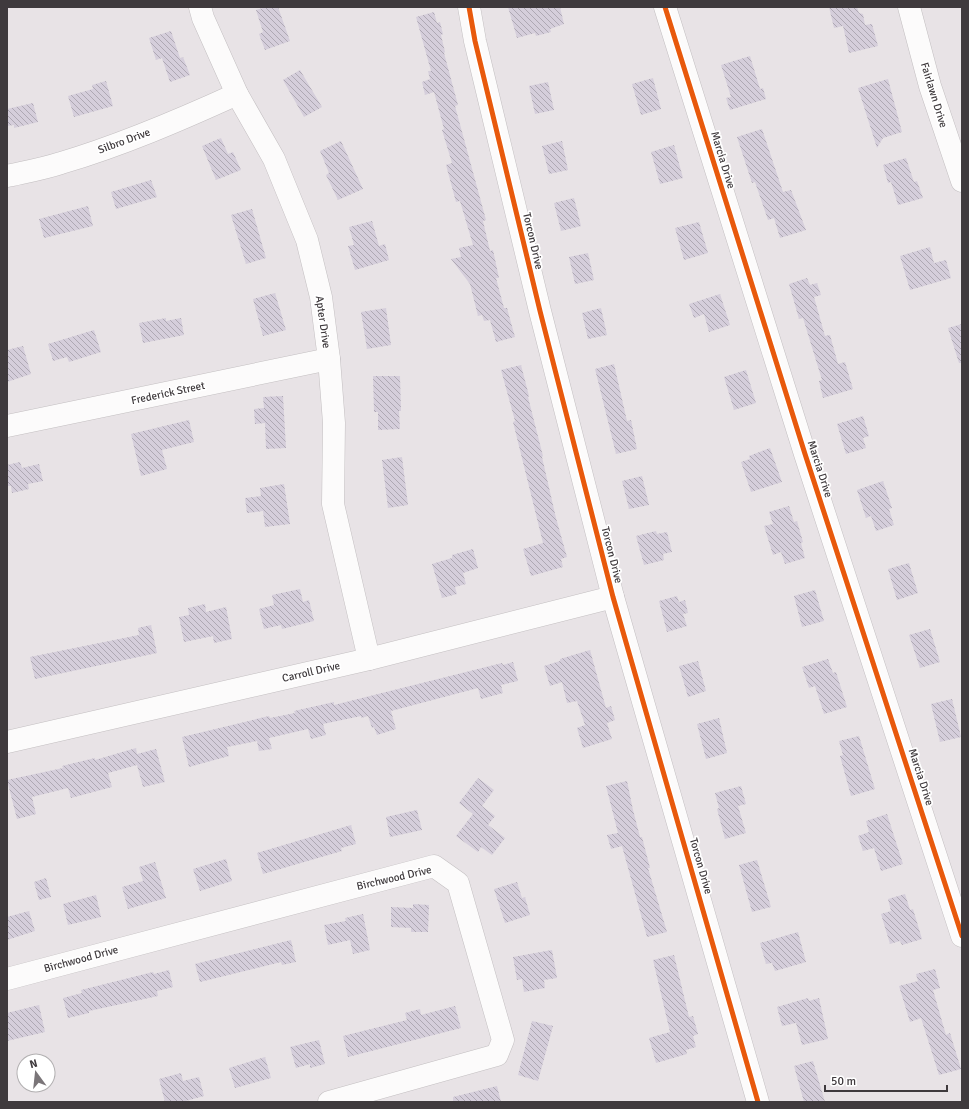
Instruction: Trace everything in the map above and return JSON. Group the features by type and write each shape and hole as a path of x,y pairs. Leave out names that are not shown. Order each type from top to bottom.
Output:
{"street":[{"name":"Apter Drive","path":"200,7 203,18 237,94 274,159 307,240 321,297 329,359 334,423 333,504 369,659"},
{"name":"Torcon Drive","path":"469,7 475,42 540,311 613,597 758,1102"},
{"name":"Marcia Drive","path":"665,7 805,454 962,936"},
{"name":"Fairlawn Drive","path":"909,7 930,86 962,181"},
{"name":"Silbro Drive","path":"7,176 60,164 116,145 176,122 237,94"},
{"name":"Frederick Street","path":"7,426 329,359"},
{"name":"Carroll Drive","path":"7,742 369,659 613,597"},
{"name":"Birchwood Drive","path":"7,979 434,866 458,883 503,1040 497,1056 329,1102"}],"building":[{"path":"266,7 278,7 290,41 265,50 259,34 263,32 256,10"},
{"path":"508,7 560,7 564,24 550,29 551,32 536,36 535,33 517,38"},
{"path":"829,7 857,7 859,13 863,14 865,25 872,24 878,46 849,53 843,26 834,28"},
{"path":"434,12 437,23 440,22 443,34 441,35 444,53 458,105 455,106 486,220 483,221 490,251 493,250 499,278 496,278 504,308 507,308 515,337 496,342 490,320 484,321 482,315 478,316 470,284 451,259 461,257 459,248 473,245 460,201 456,202 446,165 452,163 442,130 444,129 434,92 425,95 422,82 430,79 428,71 431,71 416,17"},
{"path":"171,31 180,58 183,57 190,75 170,82 162,58 156,60 149,38"},
{"path":"750,56 760,89 763,88 766,99 730,110 726,98 731,97 721,65"},
{"path":"300,70 322,107 304,117 283,80"},
{"path":"653,78 661,109 641,115 632,84"},
{"path":"888,79 902,132 883,138 877,148 858,88"},
{"path":"106,81 113,106 74,117 68,96 93,89 92,85"},
{"path":"548,82 554,110 535,114 529,86"},
{"path":"33,103 38,122 14,128 14,125 7,126 7,109"},
{"path":"762,129 783,192 791,190 806,230 780,238 774,218 768,220 755,182 752,183 737,137"},
{"path":"221,138 228,154 233,152 241,170 216,180 202,146"},
{"path":"341,141 363,189 338,200 326,175 329,173 320,151"},
{"path":"562,141 568,170 549,174 542,146"},
{"path":"674,145 683,178 660,184 651,152"},
{"path":"906,158 914,182 917,181 923,198 898,205 891,182 888,183 883,165"},
{"path":"151,180 157,197 116,209 111,192"},
{"path":"574,198 581,226 561,231 554,203"},
{"path":"88,206 93,226 44,238 39,219"},
{"path":"252,209 266,258 246,264 231,215"},
{"path":"372,221 379,246 385,244 389,260 355,270 348,246 354,245 349,227"},
{"path":"699,222 708,253 684,260 675,228"},
{"path":"930,247 934,263 946,260 951,278 910,290 900,256"},
{"path":"588,253 594,280 575,284 569,257"},
{"path":"807,278 810,285 817,283 821,295 814,297 825,336 830,335 838,364 845,362 853,389 823,398 819,381 822,380 803,318 799,319 789,284"},
{"path":"275,293 286,330 263,336 253,299"},
{"path":"720,294 730,325 709,332 704,314 694,318 689,304"},
{"path":"386,308 391,345 367,349 361,312"},
{"path":"601,308 607,335 588,339 582,313"},
{"path":"166,318 166,321 181,318 184,335 143,343 139,323"},
{"path":"962,324 962,363 959,363 948,328"},
{"path":"94,330 101,352 69,362 67,357 53,361 48,344"},
{"path":"23,346 31,374 7,382 7,350"},
{"path":"614,364 627,421 631,420 637,449 616,454 595,369"},
{"path":"521,365 556,518 567,557 561,559 563,567 531,576 523,549 543,543 513,422 515,421 501,370"},
{"path":"746,370 756,403 734,410 724,377"},
{"path":"373,376 400,376 400,429 378,430 378,412 374,412"},
{"path":"283,396 286,448 266,449 265,423 255,424 254,409 264,408 263,397"},
{"path":"863,416 869,436 863,438 866,448 846,454 837,424"},
{"path":"189,420 194,442 162,450 167,469 141,476 131,434"},
{"path":"770,448 782,482 751,492 741,462 750,459 749,456"},
{"path":"402,457 408,505 388,508 382,460"},
{"path":"20,462 22,468 39,464 43,481 28,484 29,489 12,493 11,486 7,486 7,465"},
{"path":"642,476 649,505 629,509 622,481"},
{"path":"883,481 892,508 889,509 894,525 876,531 871,516 866,518 857,490"},
{"path":"284,484 290,524 265,527 263,511 247,513 245,498 261,496 260,488"},
{"path":"789,506 794,522 797,521 803,542 801,543 805,558 785,564 781,552 773,555 764,526 773,524 769,512"},
{"path":"656,531 657,534 667,532 672,552 663,554 664,560 644,565 636,536"},
{"path":"473,549 478,568 463,573 466,584 455,587 457,594 442,598 432,564 452,558 452,555"},
{"path":"909,563 918,593 897,600 888,569"},
{"path":"300,589 303,602 309,600 314,621 282,629 281,625 264,629 259,609 274,605 272,595"},
{"path":"815,590 824,621 802,627 794,596"},
{"path":"677,596 679,602 685,600 688,613 683,614 687,626 667,632 659,601"},
{"path":"205,604 206,612 226,607 232,639 214,643 213,636 184,642 179,617 189,615 188,608"},
{"path":"151,625 157,653 35,679 30,657 139,635 138,628"},
{"path":"930,629 940,662 920,668 909,635"},
{"path":"590,650 606,708 611,706 615,720 607,723 612,739 583,748 577,728 585,725 577,701 567,703 562,682 550,686 544,666 560,661 560,659"},
{"path":"828,659 833,673 836,672 847,707 824,714 815,686 809,688 802,667"},
{"path":"698,661 706,691 688,697 679,666"},
{"path":"513,662 518,681 501,685 503,693 481,699 478,688 391,711 396,729 377,735 374,727 372,728 368,716 361,718 361,716 323,724 326,735 311,739 308,729 269,738 272,749 259,751 257,741 227,747 229,756 189,767 182,737 269,716 270,718 295,713 294,711 334,702 334,705 502,663 503,665"},
{"path":"952,699 961,737 940,742 931,704"},
{"path":"719,718 727,753 706,759 697,724"},
{"path":"859,736 875,789 851,796 840,756 843,755 839,741"},
{"path":"136,748 137,754 156,749 165,782 143,787 137,765 108,773 112,787 71,798 68,788 32,797 36,814 17,819 7,780 63,768 62,766 95,758 95,760"},
{"path":"478,778 494,790 482,806 495,816 488,825 505,838 492,855 481,847 478,852 456,836 473,814 459,803"},
{"path":"627,781 640,837 642,837 650,868 648,868 667,932 647,937 622,846 611,849 607,835 618,833 606,786"},
{"path":"741,786 746,804 738,806 746,833 725,839 717,809 719,808 715,793"},
{"path":"417,810 422,830 390,837 386,817"},
{"path":"887,814 903,864 881,871 874,848 863,851 858,836 869,832 866,821"},
{"path":"351,825 356,844 341,848 342,851 263,874 257,853"},
{"path":"226,859 232,881 200,891 193,869"},
{"path":"757,860 771,907 752,912 739,865"},
{"path":"155,862 166,898 128,909 122,887 143,881 139,867"},
{"path":"46,878 51,897 39,900 34,882"},
{"path":"517,882 522,898 525,897 530,915 505,923 494,889"},
{"path":"905,894 910,910 913,909 922,939 902,945 900,941 890,944 881,914 891,911 888,899"},
{"path":"96,895 101,917 68,925 63,904"},
{"path":"413,904 429,905 428,932 411,932 411,928 391,927 391,907 413,908"},
{"path":"29,911 35,931 7,940 7,917"},
{"path":"363,914 370,950 353,954 350,940 328,945 324,925 346,921 345,918"},
{"path":"798,932 806,962 775,971 772,963 766,964 760,943"},
{"path":"291,940 296,962 282,965 281,962 200,982 195,964"},
{"path":"552,950 557,978 544,980 545,988 524,992 522,979 517,980 513,957"},
{"path":"674,955 689,1017 693,1016 698,1034 693,1036 696,1047 686,1050 687,1054 656,1063 649,1038 670,1032 653,960"},
{"path":"935,969 940,988 933,990 946,1035 950,1033 961,1069 939,1075 921,1018 910,1022 899,986 918,981 916,974"},
{"path":"169,970 173,987 157,991 158,996 89,1011 89,1013 68,1018 63,998 82,993 81,990 153,972 154,974"},
{"path":"808,998 809,1001 819,998 828,1039 802,1045 796,1023 782,1026 777,1007"},
{"path":"39,1005 45,1032 7,1041 7,1013"},
{"path":"455,1006 461,1028 348,1057 343,1036 407,1020 405,1013 420,1009 421,1015"},
{"path":"532,1021 553,1026 538,1081 518,1075"},
{"path":"319,1040 325,1064 310,1068 310,1064 296,1068 290,1047"},
{"path":"265,1057 271,1078 235,1088 229,1068"},
{"path":"813,1061 825,1102 804,1102 794,1066"},
{"path":"181,1073 183,1081 199,1077 204,1096 182,1102 165,1102 159,1079"},
{"path":"497,1086 501,1102 453,1102 453,1097"}],"cycle path":[{"path":"469,7 475,41 540,311 613,597 758,1102"},
{"path":"665,7 805,454 962,936"}]}
